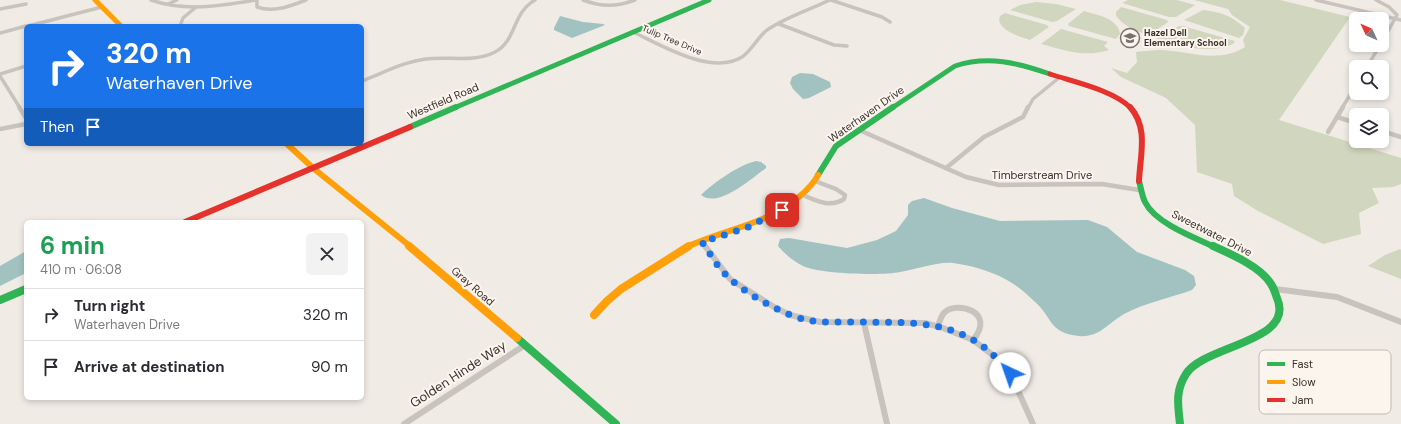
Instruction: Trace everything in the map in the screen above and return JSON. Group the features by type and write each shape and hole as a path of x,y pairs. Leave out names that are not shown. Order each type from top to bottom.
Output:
{"street":[{"path":"95,0 119,24"},
{"path":"151,0 167,4 196,7 257,0 257,7 266,9 286,6 306,0"},
{"path":"167,4 177,0"},
{"path":"364,80 424,59 477,57 496,52 505,44 524,6 535,0"},
{"path":"583,0 598,6 610,7 620,6 635,0"},
{"name":"Westfield Road","path":"190,220 709,0"},
{"path":"830,0 886,19 890,22"},
{"name":"Tulip Tree Drive","path":"633,32 694,59 704,62 720,62 740,58 762,35 780,24 830,0"},
{"path":"1316,0 1401,20"},
{"path":"1376,0 1393,10 1397,15 1389,30"},
{"path":"0,9 26,4"},
{"path":"35,24 102,7"},
{"path":"181,24 183,18 196,7"},
{"path":"50,20 53,24"},
{"path":"780,24 834,45 847,46"},
{"path":"0,33 24,27"},
{"name":"Waterhaven Drive","path":"594,315 601,305 612,295 684,248 741,230 782,210 802,195 815,181 833,149 955,66 968,62 986,60 1013,62 1060,77"},
{"path":"24,67 0,75 24,115"},
{"path":"946,168 984,137 1023,117 1033,99 1060,77 1111,96 1125,104 1138,116 1142,129 1139,190"},
{"path":"1328,132 1349,97"},
{"path":"1337,117 1349,121"},
{"path":"0,129 24,124"},
{"name":"Timberstream Drive","path":"859,130 975,180 999,185 1102,184 1139,190"},
{"path":"1389,133 1401,136"},
{"name":"Gray Road","path":"289,146 313,168 433,265 616,424"},
{"path":"802,195 830,204 841,203 844,199 845,196 841,191 815,181"},
{"name":"Sweetwater Drive","path":"1139,190 1144,201 1162,220 1238,257 1259,272 1275,289 1280,301 1280,314 1277,323 1269,331 1202,358 1193,363 1182,376 1176,394 1180,424"},
{"path":"702,242 730,279 782,312 808,320 916,323 938,326 973,340 994,356 1010,373 1032,424"},
{"path":"1275,289 1337,297 1401,322"},
{"path":"0,300 24,290"},
{"path":"938,326 942,315 949,309 954,307 966,309 977,315 981,320 980,329 973,340"},
{"path":"864,322 887,424"},
{"name":"Golden Hinde Way","path":"404,424 525,345"}],"green space":[{"path":"1128,0 1177,0 1195,5 1176,17 1169,17 1122,3"},
{"path":"1194,0 1280,0 1349,17 1279,120 1349,142 1349,148 1369,148 1401,158 1401,184 1393,187 1372,188 1379,203 1359,213 1361,234 1323,244 1258,211 1234,196 1232,184 1197,172 1195,125 1166,98 1121,77 1111,68 1127,73 1137,62 1136,52 1161,50 1214,56 1235,52 1245,47 1243,40 1250,27 1232,15 1228,9"},
{"path":"1036,2 1056,4 1076,9 1057,21 1052,22 1010,10 1020,5"},
{"path":"1121,7 1167,20 1168,22 1149,35 1127,26 1119,20 1116,16 1116,12"},
{"path":"1203,10 1220,13 1230,17 1245,28 1243,35 1239,38 1184,20"},
{"path":"1084,11 1101,16 1111,21 1115,24 1120,34 1116,39 1069,26 1068,24"},
{"path":"1005,13 1047,25 1049,27 1030,40 1007,31 1004,28 999,20 1000,16"},
{"path":"1179,26 1235,41 1233,44 1225,47 1205,49 1174,45 1156,39"},
{"path":"1061,29 1108,42 1104,46 1109,50 1083,53 1066,51 1041,44"},
{"path":"1400,249 1401,279 1368,266 1385,255"}],"water":[{"path":"560,16 583,22 605,25 572,38 554,30"},
{"path":"800,73 813,74 830,82 831,87 809,98 803,99 793,89 790,83 792,77"},
{"path":"756,161 761,162 766,166 766,168 744,185 716,198 708,198 701,195 712,185 727,175 742,166"},
{"path":"924,198 952,208 1000,221 1088,220 1107,227 1137,252 1185,270 1194,276 1196,285 1192,290 1132,310 1092,335 1079,336 1062,332 1056,328 1040,307 1013,283 993,273 980,269 947,263 934,264 906,271 880,274 822,271 803,266 789,257 778,246 780,239 789,238 847,248 877,240 896,231 908,215 908,205 912,201"},
{"path":"24,252 24,274 0,286 0,266"}],"traffic: fast":[{"path":"410,127 709,0"},
{"path":"818,175 836,146 955,66 979,60 1003,61 1027,66 1050,74"},
{"path":"1139,181 1145,203 1160,219 1182,232 1254,266 1271,283 1280,304 1277,321 1265,333 1203,359 1186,373 1177,394 1180,424"},
{"path":"0,300 24,290"},
{"path":"517,338 616,424"}],"traffic: slow":[{"path":"95,0 119,24"},
{"path":"289,146 313,168 433,265 517,338"},
{"path":"594,315 621,289 682,249 752,224 792,203 814,182 818,175"}],"traffic: jam":[{"path":"1050,74 1088,86 1117,98 1137,115 1142,132 1139,181"},
{"path":"190,220 410,127"}],"place":[{"name":"Hazel Dell Elementary School","path":"1130,38"}],"route":[{"path":"782,210 764,220 736,232 702,242 730,279 774,308 799,318 820,322 932,324 964,335 981,345 1001,362 1010,373"}]}
